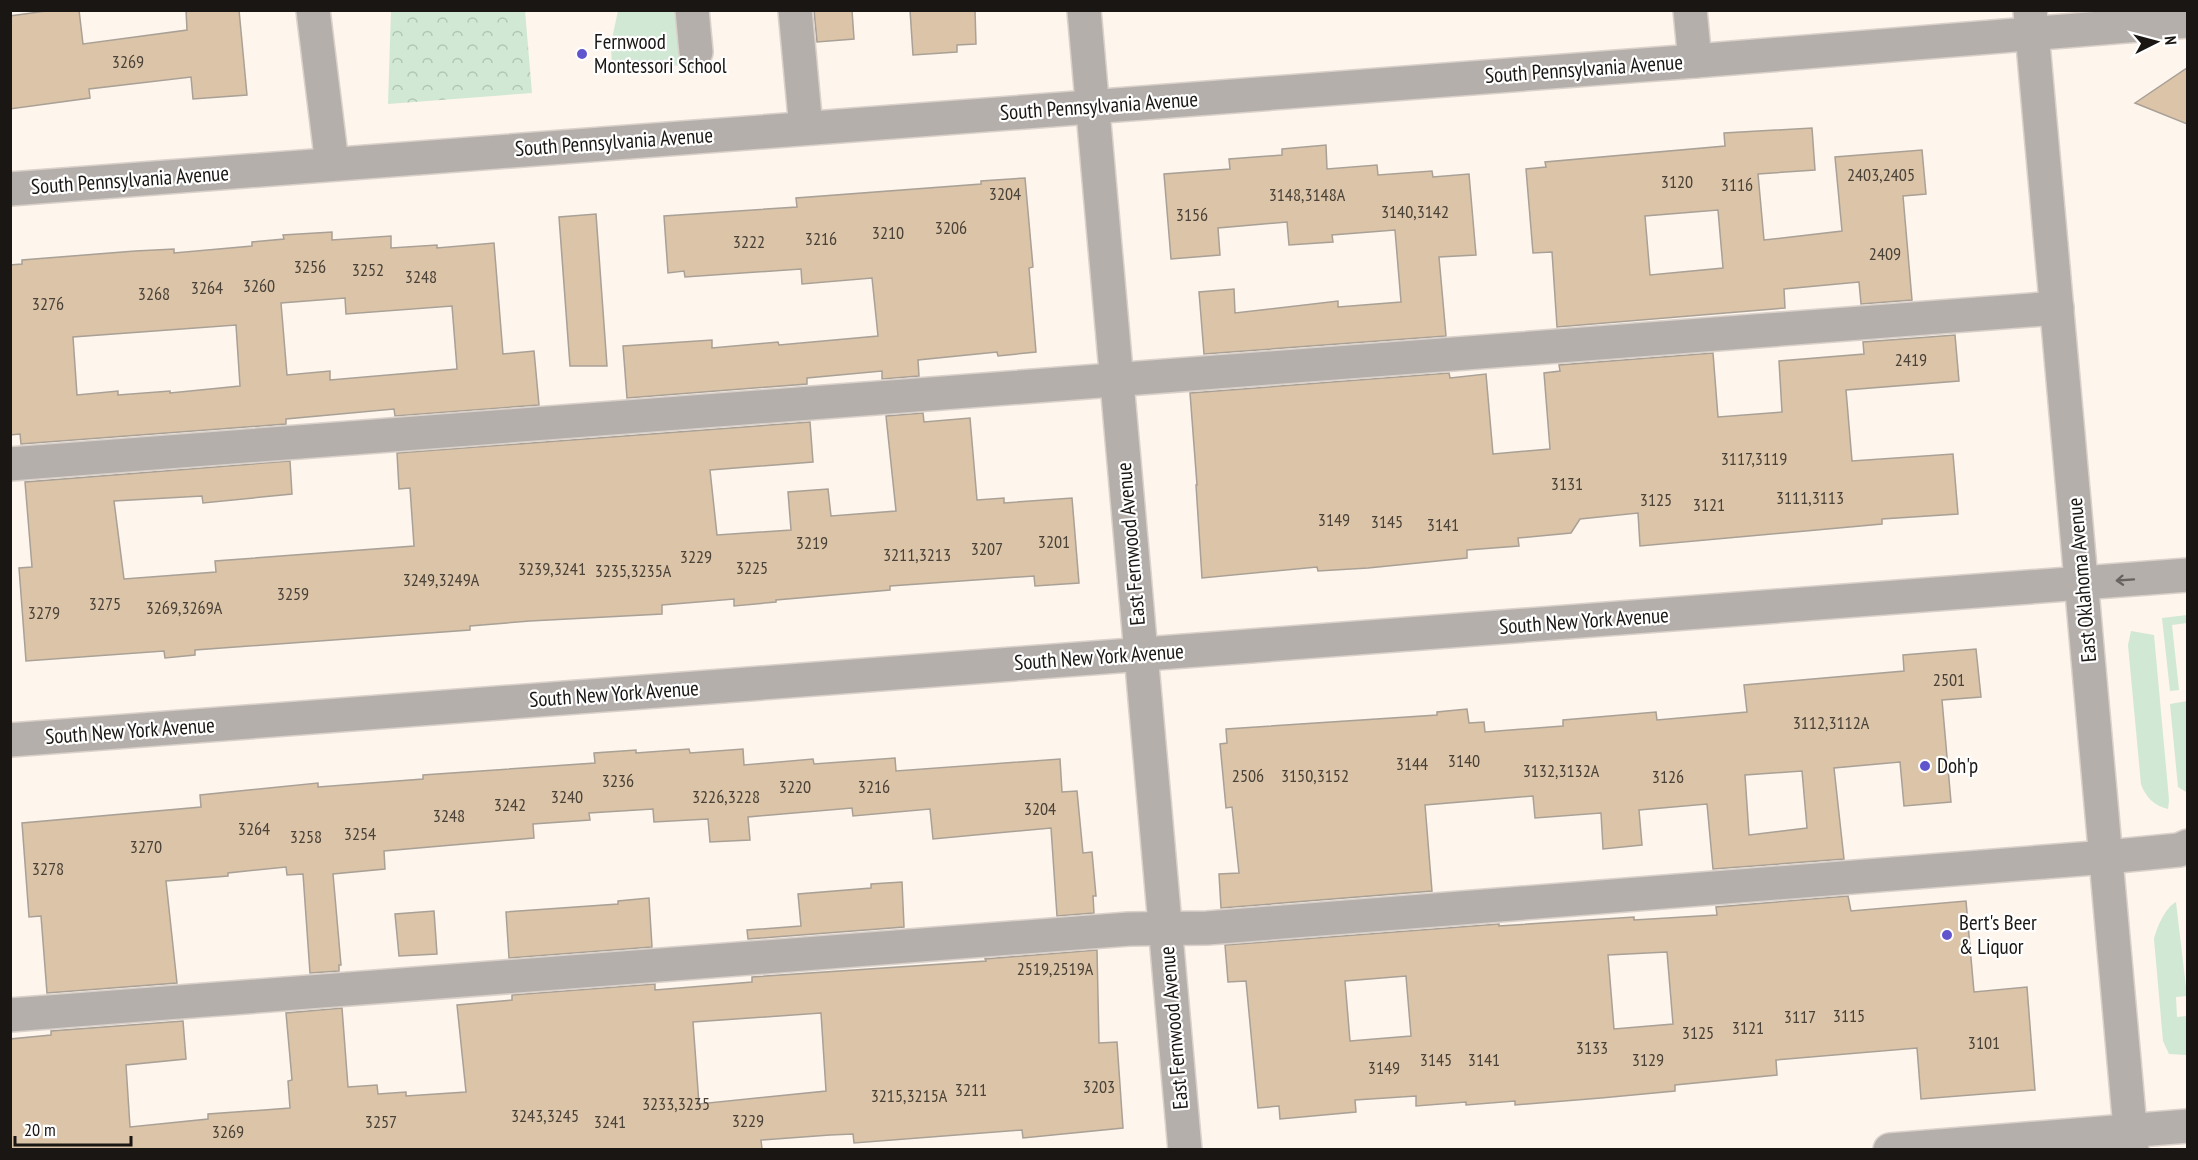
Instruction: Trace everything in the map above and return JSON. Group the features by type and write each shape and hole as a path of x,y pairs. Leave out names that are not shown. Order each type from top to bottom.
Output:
{"street":[{"path":"313,10 332,164"},
{"path":"692,10 696,52"},
{"path":"795,10 806,128"},
{"name":"East Fernwood Avenue","path":"1084,10 1185,1149"},
{"path":"1690,10 1695,61"},
{"name":"South Pennsylvania Avenue","path":"10,189 1695,61 2031,22 2187,21"},
{"name":"East Oklahoma Avenue","path":"2031,22 2132,1140"},
{"path":"10,464 2057,308"},
{"name":"South New York Avenue","path":"10,740 2187,575"},
{"path":"10,1015 1129,929 1208,928 2107,857 2179,850 2187,846"},
{"path":"1890,1149 2132,1140 2187,1126"}],"green space":[{"path":"391,11 525,11 532,93 388,104"},
{"path":"618,11 678,11 683,65 612,71 611,43"},
{"path":"2187,615 2187,623 2172,625 2179,690 2170,691 2162,618"},
{"path":"2131,631 2154,635 2168,809 2158,806 2151,800 2141,784 2128,645"},
{"path":"2187,701 2188,789 2186,792 2178,787 2170,704"},
{"path":"2176,902 2187,996 2176,997 2177,1017 2187,1016 2187,1055 2169,1054 2163,1041 2154,939 2165,913"}],"building":[{"path":"53,10 79,10 83,44 187,30 186,10 239,10 247,95 193,99 191,77 89,89 90,98 10,109 10,16"},
{"path":"814,10 852,10 854,39 817,42"},
{"path":"910,10 975,10 976,44 957,45 957,52 913,55"},
{"path":"2187,68 2187,124 2135,103"},
{"path":"1812,128 1815,170 1758,174 1764,240 1842,231 1835,157 1922,150 1926,194 1903,196 1912,300 1861,304 1859,282 1784,289 1785,308 1557,327 1552,252 1533,253 1526,169 1546,167 1545,162 1725,146 1724,133","holes":["1718,210 1723,268 1650,275 1645,216"]},
{"path":"1326,145 1327,169 1377,165 1378,175 1432,171 1433,177 1469,174 1476,255 1439,257 1446,336 1204,354 1199,292 1234,289 1235,313 1338,301 1338,307 1401,302 1395,230 1332,235 1333,242 1289,245 1287,222 1218,228 1220,255 1171,259 1164,174 1230,169 1229,159 1282,155 1282,149"},
{"path":"1025,178 1033,267 1029,268 1036,352 998,356 997,352 918,360 919,376 882,379 882,371 807,378 807,384 627,398 623,346 712,340 712,348 778,342 779,345 878,336 872,278 802,284 801,269 685,277 684,271 668,273 664,216 797,207 796,198 981,184 981,181"},
{"path":"596,214 607,366 570,366 559,217"},
{"path":"332,232 332,240 391,236 391,248 437,245 437,248 494,243 503,354 534,351 539,405 395,416 394,409 286,419 286,424 21,444 20,434 10,435 10,265 22,264 22,260 135,251 174,249 174,253 252,246 252,242 284,239 283,235","holes":["345,298 346,314 452,306 457,369 330,380 330,371 287,375 281,303","236,325 240,386 170,393 170,391 118,395 118,391 77,395 73,337"]},
{"path":"1955,335 1959,381 1846,390 1852,461 1953,454 1958,514 1882,519 1882,524 1640,546 1638,513 1580,519 1571,533 1518,538 1519,546 1467,550 1467,558 1368,568 1318,571 1317,567 1202,578 1190,393 1449,373 1450,378 1486,374 1493,454 1550,449 1544,373 1560,371 1559,365 1713,353 1718,417 1782,412 1779,361 1864,354 1863,342"},
{"path":"923,413 924,422 970,418 977,500 1004,498 1004,503 1072,498 1079,583 1035,586 1034,576 890,586 890,590 734,606 734,599 662,605 662,614 530,621 470,626 470,630 195,650 195,655 165,658 164,651 26,661 19,568 32,567 25,482 290,461 292,494 203,503 202,496 114,501 124,579 216,572 215,561 414,546 410,488 399,489 397,453 810,422 813,462 710,470 717,535 791,530 788,492 828,489 831,516 896,511 886,416"},
{"path":"1976,649 1981,697 1942,700 1951,802 1904,806 1900,762 1834,768 1844,859 1713,869 1707,804 1639,810 1642,845 1603,849 1601,813 1535,818 1533,796 1425,805 1432,891 1221,908 1219,874 1239,873 1232,807 1226,808 1220,744 1227,743 1226,729 1437,715 1437,712 1467,709 1469,723 1484,722 1485,732 1563,726 1563,720 1656,712 1657,720 1747,712 1744,685 1904,671 1903,655","holes":["1802,771 1807,828 1749,835 1745,775"]},
{"path":"689,749 690,753 743,749 744,765 813,759 814,764 895,758 896,771 1060,759 1062,792 1077,791 1083,853 1092,852 1096,896 1093,896 1094,913 1057,916 1051,828 933,839 930,809 853,816 852,808 748,817 750,840 710,842 708,819 654,822 653,809 589,813 590,820 533,824 534,838 384,851 385,869 333,874 341,965 339,965 339,971 310,973 303,874 287,875 286,867 228,873 228,876 166,881 177,983 47,993 41,916 29,917 22,823 201,807 200,795 318,783 318,787 423,779 423,775 595,763 594,753"},
{"path":"902,882 904,927 748,939 747,930 801,926 798,894 871,888 871,884"},
{"path":"1848,896 1851,911 1966,901 1974,992 2027,987 2035,1090 1921,1099 1917,1048 1776,1060 1777,1075 1675,1085 1675,1091 1601,1098 1515,1105 1515,1101 1416,1106 1416,1096 1355,1100 1356,1112 1280,1119 1279,1106 1258,1108 1246,981 1228,982 1225,945 1499,924 1499,926 1634,917 1634,920 1717,915 1716,907","holes":["1667,952 1673,1024 1614,1029 1608,955","1406,976 1411,1036 1350,1041 1345,981"]},
{"path":"649,898 652,947 509,958 506,912 618,904 618,901"},
{"path":"434,911 437,954 399,956 395,914"},
{"path":"1097,950 1099,1043 1117,1042 1123,1128 1023,1138 1022,1130 854,1143 853,1134 830,1135 761,1140 762,1149 10,1149 10,1039 51,1035 51,1031 183,1021 186,1059 126,1065 130,1127 208,1119 208,1114 290,1108 288,1081 292,1080 286,1013 342,1008 348,1087 377,1085 378,1094 406,1092 406,1096 466,1092 457,1005 512,1000 512,995 655,984 655,990 752,982 752,977 986,961 985,959","holes":["821,1013 826,1091 699,1104 693,1022"]}],"place":[{"name":"Fernwood Montessori School","path":"582,54"},
{"name":"Doh'p","path":"1925,766"},
{"name":"Bert's Beer & Liquor","path":"1947,935"}]}
